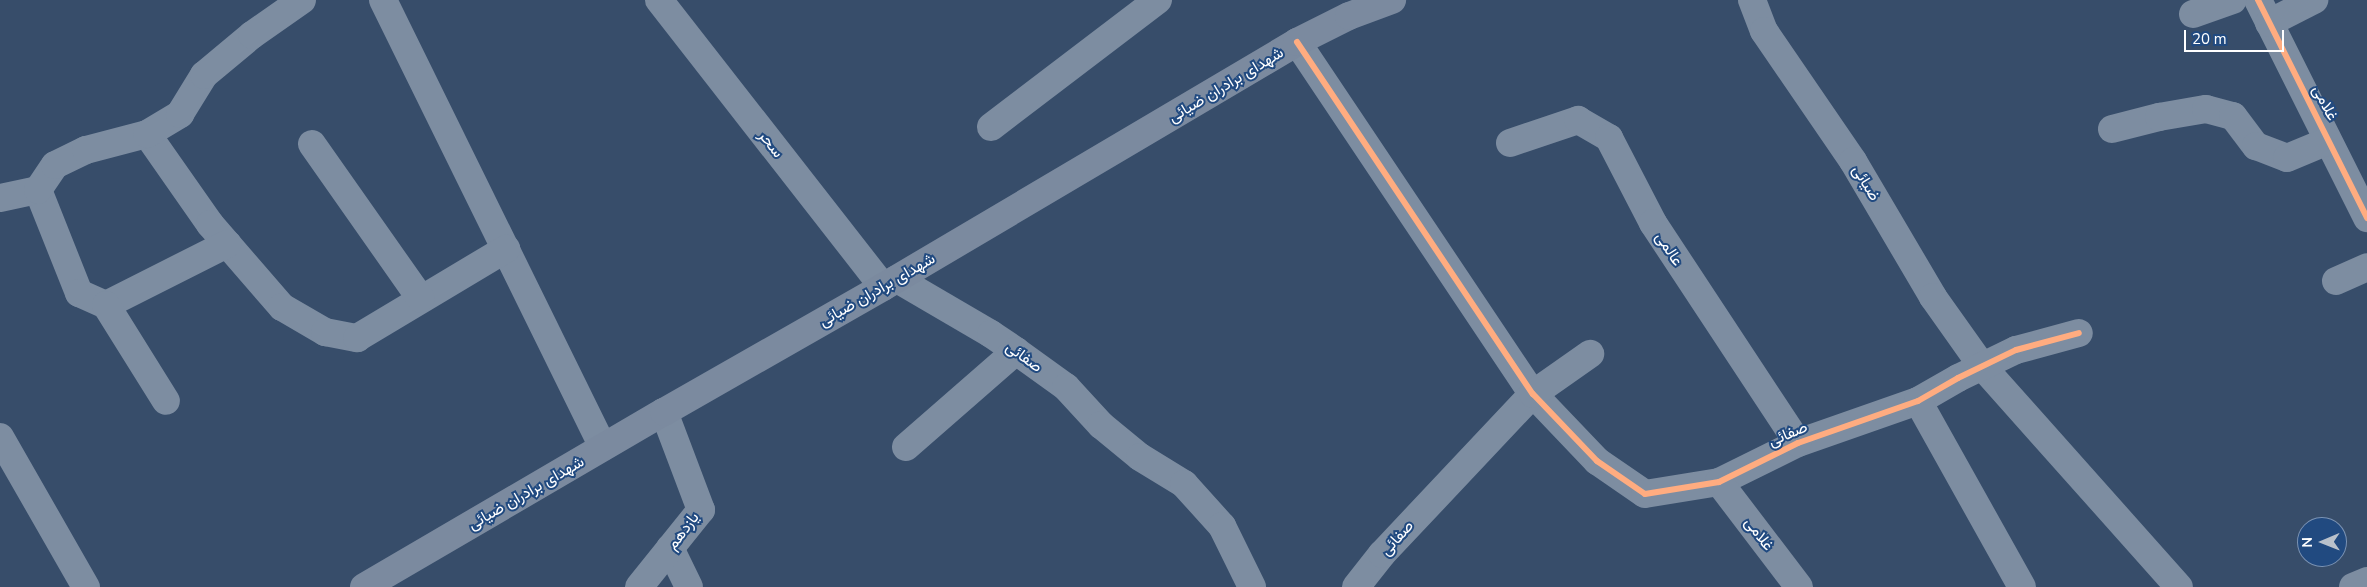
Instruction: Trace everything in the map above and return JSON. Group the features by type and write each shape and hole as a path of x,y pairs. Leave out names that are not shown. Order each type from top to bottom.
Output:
{"main road":[{"name":"شهدای برادران ضیائی","path":"364,587 603,447 890,283 1297,42 1349,16 1383,2"}],"street":[{"path":"0,198 38,190 55,165 86,150 147,134 180,114 204,75 252,35 302,0"},
{"path":"383,0 603,447"},
{"name":"سحر","path":"659,0 890,283"},
{"path":"991,127 1158,0"},
{"name":"ضیائی","path":"1752,0 1764,31 1853,161 1933,297 1982,366 2179,587"},
{"path":"2193,14 2233,0"},
{"path":"2263,12 2314,0"},
{"name":"غلامی","path":"2263,12 2367,218"},
{"path":"1297,42 1532,394 1590,354"},
{"path":"2112,129 2159,117 2206,109 2233,116 2256,146 2287,158 2328,141"},
{"name":"عالمی","path":"1510,143 1578,120 1609,138 1653,223 1798,443"},
{"path":"147,134 210,224 282,307 325,332 357,338 506,249"},
{"path":"312,144 421,299"},
{"path":"38,190 79,292 106,305 166,401"},
{"path":"106,305 227,244"},
{"path":"2336,281 2367,267"},
{"name":"صفائی","path":"890,283 991,334 1016,351 1066,387 1101,425 1140,457 1184,484 1222,526 1252,587"},
{"name":"صفائی","path":"1356,587 1389,547 1532,394 1597,461 1645,494 1719,482 1798,443 1918,401 1982,366 2016,350 2078,332"},
{"path":"906,447 1016,351"},
{"path":"1918,401 2022,587"},
{"name":"یازدهم","path":"639,587 701,510 664,412"},
{"path":"0,437 86,587"},
{"name":"غلامی","path":"1719,482 1799,587"},
{"path":"670,548 689,587"},
{"path":"2353,587 2367,581"}],"cycle path":[{"path":"2258,0 2367,218"},
{"path":"1297,42 1533,394 1597,461 1645,494 1719,482 1798,443 1918,401 1958,378 2016,350 2079,333"}]}
